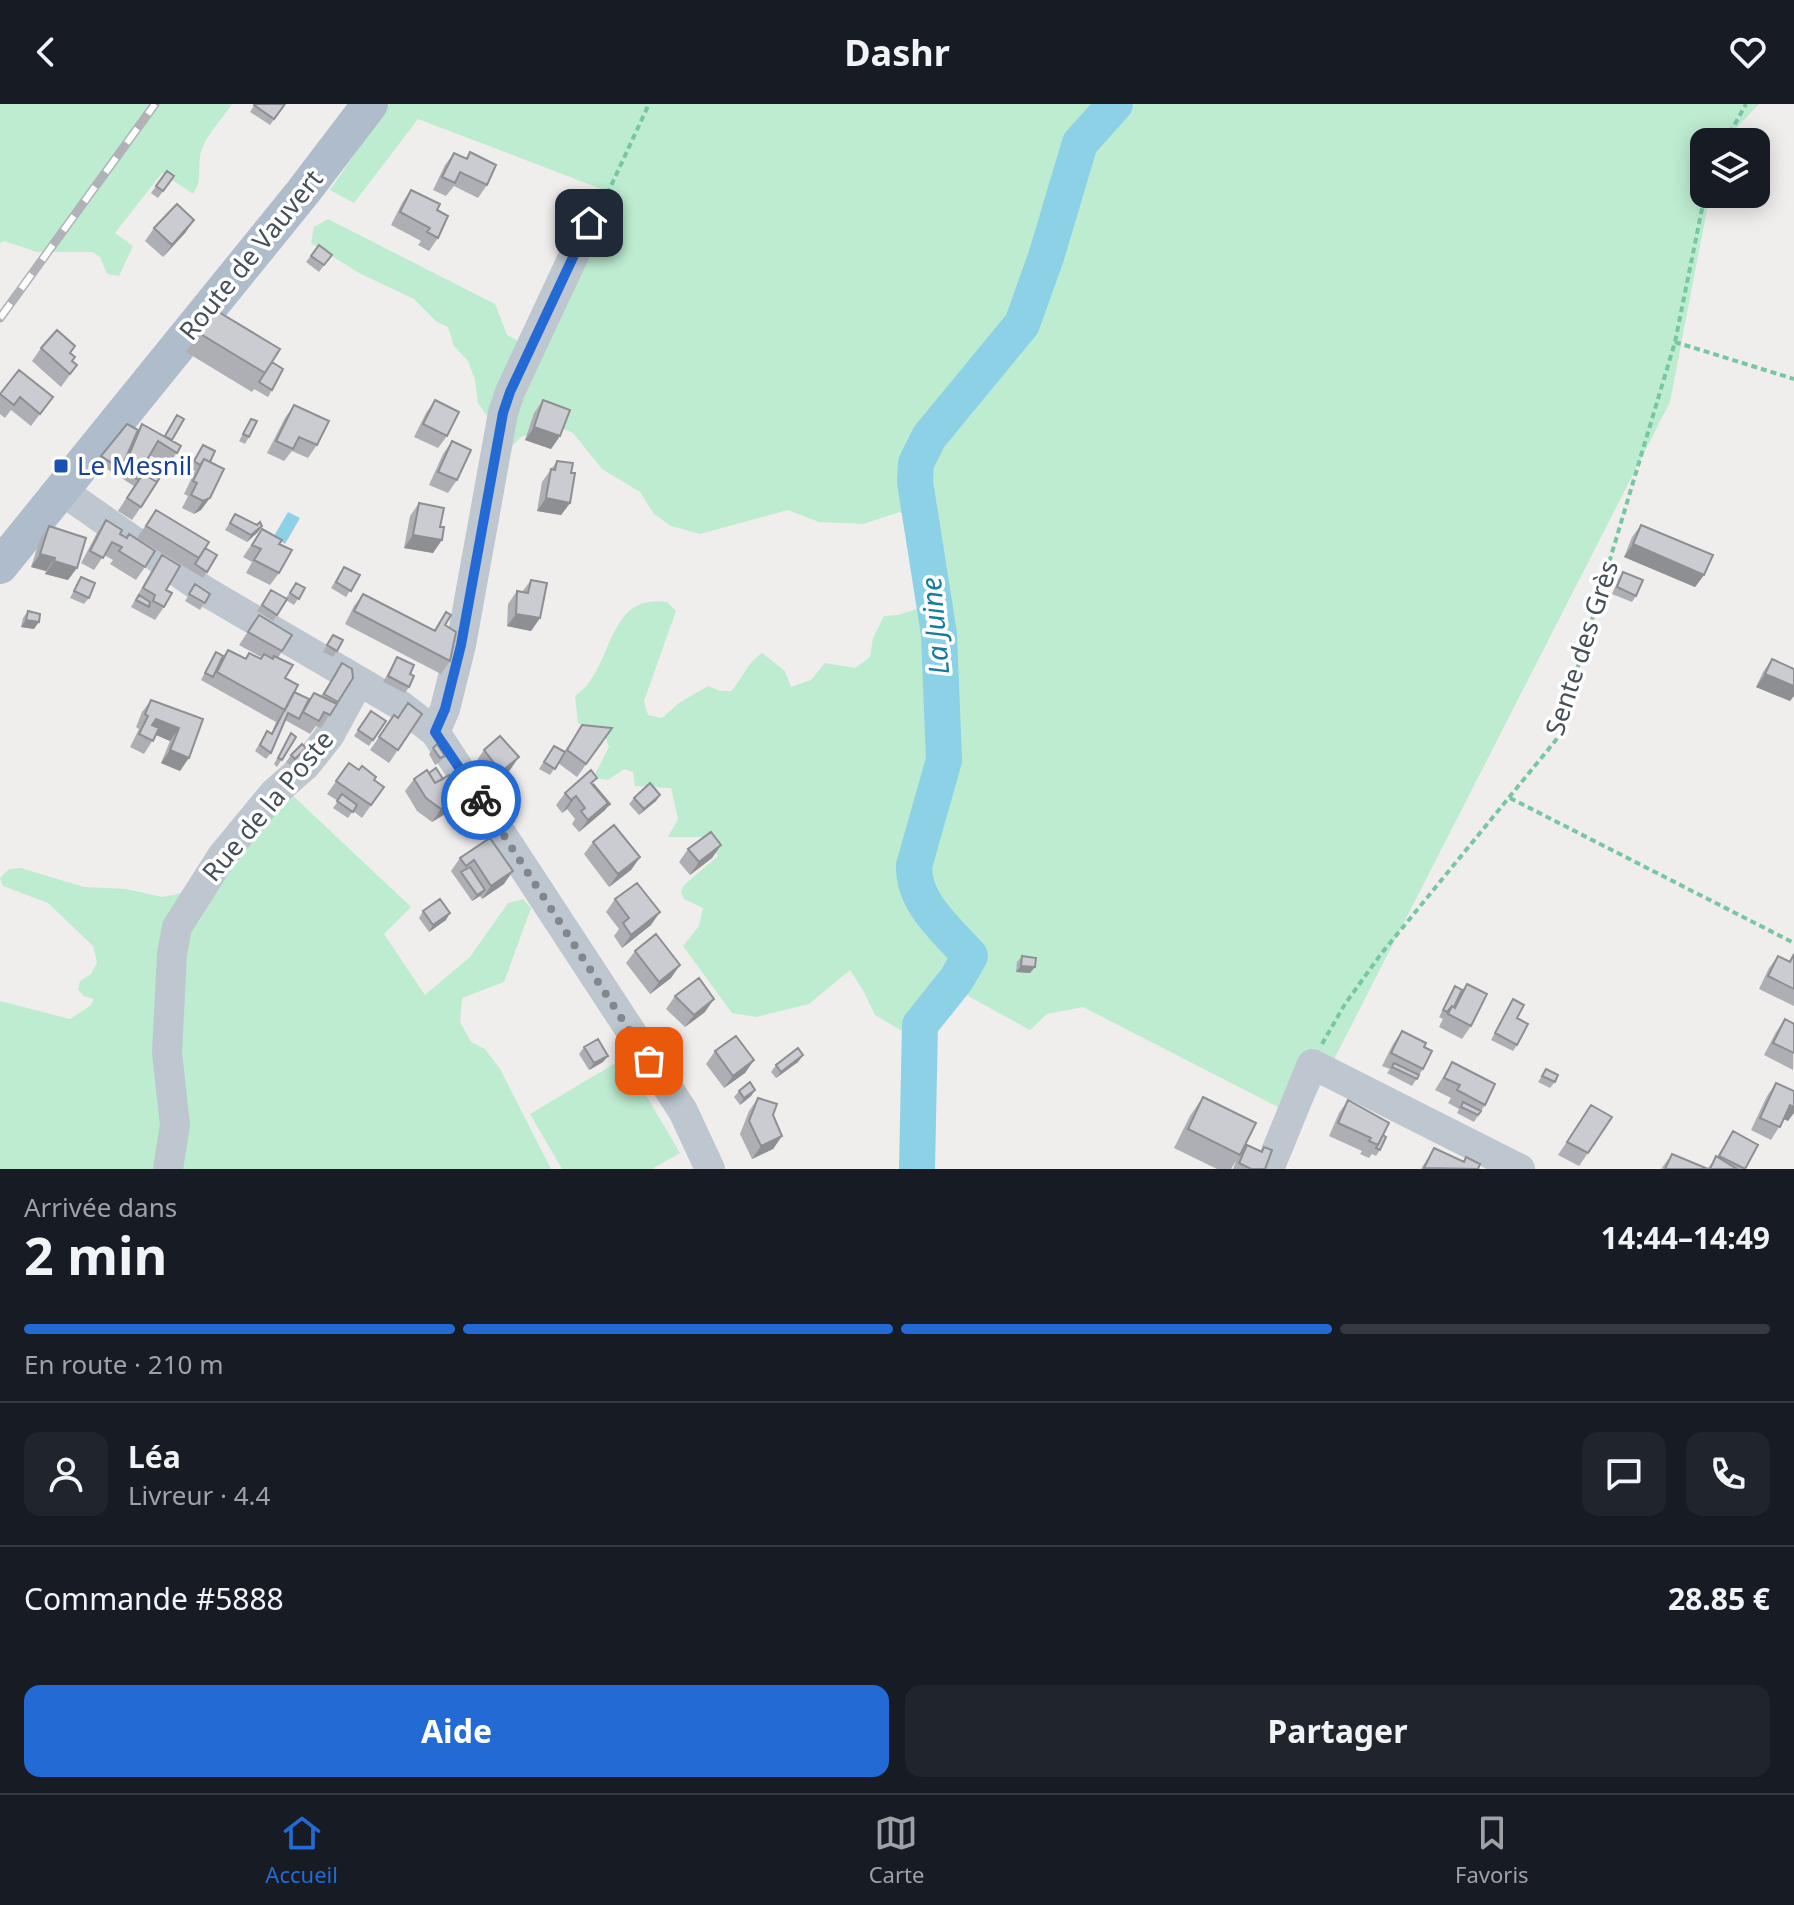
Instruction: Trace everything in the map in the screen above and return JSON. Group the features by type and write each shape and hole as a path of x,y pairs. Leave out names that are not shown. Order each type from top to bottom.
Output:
{"main road":[{"name":"Route de Vauvert","path":"0,566 303,192 370,104"}],"street":[{"path":"435,732 445,709 461,645 503,413 589,223"},
{"path":"61,490 205,591 400,705 435,732 683,1111 710,1169"},
{"name":"Rue de la Poste","path":"168,1169 175,1125 167,1053 172,954 177,927 222,856 274,793 306,765 329,736 359,681"},
{"path":"1269,1169 1312,1064 1520,1169"}],"path":[{"path":"589,223 597,215 649,104"},
{"path":"1733,128 1746,104"},
{"name":"Sente des Grès","path":"1312,1064 1345,1004 1381,954 1556,740 1675,342 1702,208"},
{"path":"1675,342 1794,379"},
{"path":"1510,798 1794,943"}],"green space":[{"path":"0,104 232,104 204,143 198,183 193,194 162,173 115,233 133,246 119,276 107,274 100,257 92,252 37,252 4,241 0,243"},
{"path":"389,104 1759,104 1736,128 1690,128 1690,208 1707,208 1670,402 1303,1120 1083,1007 1047,1014 1030,1030 959,991 951,1008 932,1030 907,1034 875,1015 850,970 809,1004 756,1017 732,1013 683,946 699,926 703,908 684,899 681,892 684,885 718,856 704,837 668,837 678,819 671,788 635,786 633,772 624,769 608,780 593,778 609,747 605,735 578,723 575,696 588,684 621,621 632,609 647,602 667,602 676,611 644,701 648,715 662,718 679,703 708,686 731,691 762,653 785,671 791,687 811,680 825,663 855,668 870,657 873,638 884,616 898,615 941,601 947,568 932,535 900,512 863,524 819,522 788,510 700,534 671,526 654,514 640,492 602,469 573,433 557,426 521,437 510,448 478,403 475,380 468,361 454,346 448,327 437,322 414,299 359,273 311,243 314,227 328,219 495,304 507,335 519,341 593,216 608,208 604,190 418,119 354,203 330,190"},
{"path":"289,792 411,907 384,934 425,995 470,957 508,903 523,899 531,908 504,982 462,998 460,1022 471,1042 485,1049 500,1069 551,1169 0,1169 0,1001 70,1019 90,1006 94,999 78,990 80,981 91,974 97,962 93,946 48,903 3,886 0,878 9,869 21,868 84,887 126,889 162,897 187,892"},
{"path":"624,1058 680,1153 652,1169 562,1169 530,1114"}],"water":[{"path":"288,512 300,518 285,544 274,536"}],"building":[{"path":"255,104 285,104 274,119"},
{"path":"470,152 496,165 487,185 460,172 455,183 442,177 454,153 467,159"},
{"path":"167,171 174,176 163,191 156,186"},
{"path":"411,190 440,204 437,210 448,216 438,238 427,232 430,228 400,212"},
{"path":"177,204 194,220 172,245 154,228"},
{"path":"319,245 332,255 324,265 311,256"},
{"path":"217,311 280,349 265,373 199,333"},
{"path":"57,330 75,346 70,353 77,365 70,374 41,348"},
{"path":"272,362 283,369 272,390 259,382"},
{"path":"19,370 53,397 40,414 20,397 14,405 0,394"},
{"path":"435,400 459,412 447,436 423,424"},
{"path":"543,400 570,410 560,436 534,427"},
{"path":"294,405 329,421 317,445 299,437 293,449 276,441"},
{"path":"177,415 184,419 172,440 165,436"},
{"path":"251,419 257,421 249,437 243,434"},
{"path":"127,424 138,430 121,469 101,456"},
{"path":"142,424 181,446 177,453 158,441 140,472 126,462"},
{"path":"452,441 471,450 457,480 438,472"},
{"path":"203,445 215,451 210,462 204,459 200,465 194,461"},
{"path":"204,459 224,469 210,498 203,501 191,495 197,483 193,481"},
{"path":"557,461 573,463 571,473 575,473 570,503 546,498 551,469 555,470"},
{"path":"142,468 159,479 157,482 143,474 139,480 135,478"},
{"path":"143,474 157,482 141,507 127,498"},
{"path":"419,503 444,508 440,527 444,527 442,540 413,535"},
{"path":"156,510 209,542 199,558 146,526"},
{"path":"235,514 257,525 260,522 262,526 251,535 230,523"},
{"path":"106,520 122,530 120,534 127,538 129,534 155,551 145,567 119,551 122,547 112,542 103,558 90,551"},
{"path":"1641,525 1713,555 1704,575 1633,544"},
{"path":"49,526 86,538 77,568 40,554"},
{"path":"262,529 282,540 279,544 292,550 279,573 254,560 261,549 252,545"},
{"path":"205,548 217,555 207,572 195,564"},
{"path":"162,555 180,566 166,590 172,593 164,607 153,601 155,595 143,588"},
{"path":"344,567 360,575 351,591 336,582"},
{"path":"1623,572 1643,580 1636,596 1617,587"},
{"path":"81,577 95,583 89,598 74,591"},
{"path":"531,580 547,583 540,618 516,614 517,591 528,593"},
{"path":"296,583 305,588 299,599 290,593"},
{"path":"195,584 210,594 205,603 189,594"},
{"path":"271,590 287,599 277,615 262,605"},
{"path":"363,594 435,631 446,612 451,615 445,625 456,632 450,661 354,611"},
{"path":"139,595 150,602 149,607 136,600"},
{"path":"28,611 40,614 39,622 26,620"},
{"path":"259,615 292,635 282,651 248,632"},
{"path":"333,635 343,640 337,651 327,645"},
{"path":"228,650 246,659 249,653 261,659 264,654 293,665 285,678 298,685 285,710 217,672"},
{"path":"216,652 223,656 213,677 205,673"},
{"path":"397,657 414,665 410,674 414,676 409,687 388,676"},
{"path":"1772,659 1794,669 1794,686 1765,674"},
{"path":"342,663 352,669 353,678 338,702 324,694"},
{"path":"294,692 309,699 299,719 288,713 271,753 260,745 267,731 272,734"},
{"path":"314,693 337,704 330,715 324,712 319,721 303,712"},
{"path":"151,700 203,719 189,758 170,750 179,728 156,719 152,725 159,728 153,741 139,734 148,716 145,714"},
{"path":"408,703 422,714 398,750 379,737 394,715 398,718"},
{"path":"371,711 386,721 373,740 358,730"},
{"path":"582,725 612,728 586,764 567,750"},
{"path":"291,733 296,737 282,760 278,758"},
{"path":"500,736 519,757 501,772 484,750"},
{"path":"302,744 306,748 295,759 291,755"},
{"path":"437,744 445,756 440,758 433,748"},
{"path":"554,746 565,752 555,769 544,762"},
{"path":"349,763 359,770 362,766 384,787 371,805 336,781"},
{"path":"436,768 443,779 435,783 429,773"},
{"path":"427,770 435,783 449,775 462,796 441,809 426,798 414,779"},
{"path":"591,770 597,778 591,783 608,803 588,820 581,811 585,808 576,796 571,800 565,793"},
{"path":"650,783 660,795 644,809 634,798"},
{"path":"342,794 357,805 353,812 337,801"},
{"path":"614,825 640,857 618,874 593,842"},
{"path":"711,832 721,845 699,862 688,849"},
{"path":"490,838 513,871 491,886 474,860 466,866 460,858"},
{"path":"470,867 485,890 477,895 461,872"},
{"path":"637,883 660,912 631,935 623,923 629,918 615,899"},
{"path":"440,899 450,913 433,925 423,911"},
{"path":"656,934 680,965 659,982 635,951"},
{"path":"1794,954 1794,989 1768,976 1778,956 1790,962"},
{"path":"1022,956 1036,958 1035,967 1021,966"},
{"path":"699,978 714,999 694,1015 675,996"},
{"path":"1467,984 1487,994 1471,1026 1448,1014 1452,1006 1455,1008"},
{"path":"1455,986 1462,990 1454,1007 1447,1012 1443,1010"},
{"path":"1513,999 1524,1005 1517,1018 1528,1024 1517,1045 1495,1033"},
{"path":"1785,1019 1794,1024 1794,1053 1773,1043"},
{"path":"1402,1031 1426,1043 1424,1047 1432,1051 1423,1069 1391,1053"},
{"path":"736,1036 754,1060 733,1076 715,1051"},
{"path":"598,1039 608,1056 594,1063 584,1047"},
{"path":"798,1048 803,1055 781,1072 776,1065"},
{"path":"1452,1062 1495,1084 1485,1105 1457,1090 1460,1085 1444,1078"},
{"path":"1394,1063 1419,1075 1417,1079 1392,1067"},
{"path":"1546,1069 1558,1075 1555,1082 1542,1076"},
{"path":"750,1082 755,1090 744,1098 739,1091"},
{"path":"1776,1083 1794,1091 1794,1107 1790,1105 1780,1127 1760,1118"},
{"path":"1203,1097 1256,1123 1240,1155 1188,1129"},
{"path":"758,1098 777,1104 773,1115 782,1136 761,1146 749,1121"},
{"path":"1348,1100 1389,1123 1378,1145 1369,1141 1371,1138 1338,1123"},
{"path":"1463,1102 1481,1111 1478,1115 1461,1107"},
{"path":"1591,1105 1612,1117 1588,1153 1567,1142"},
{"path":"1733,1131 1758,1145 1745,1169 1719,1156"},
{"path":"1383,1135 1386,1137 1380,1150 1376,1148"},
{"path":"1247,1145 1262,1152 1264,1147 1272,1150 1265,1169 1251,1169 1239,1163"},
{"path":"1434,1148 1464,1162 1466,1157 1480,1164 1478,1169 1424,1168"},
{"path":"1672,1154 1708,1169 1665,1169"},
{"path":"1716,1156 1737,1169 1710,1169"}],"waterway":[{"name":"La Juine","path":"917,1169 920,1025 956,980 970,956 925,904 915,879 914,866 944,760 939,634 915,482 916,463 929,437 1022,324 1046,257 1080,143 1115,104"}],"railway":[{"path":"0,318 155,104"}],"way so far":[{"path":"481,800 649,1061"}],"place":[{"name":"Le Mesnil","path":"61,466"}],"route":[{"path":"481,800 435,732 445,709 461,645 503,413 589,223"}]}
